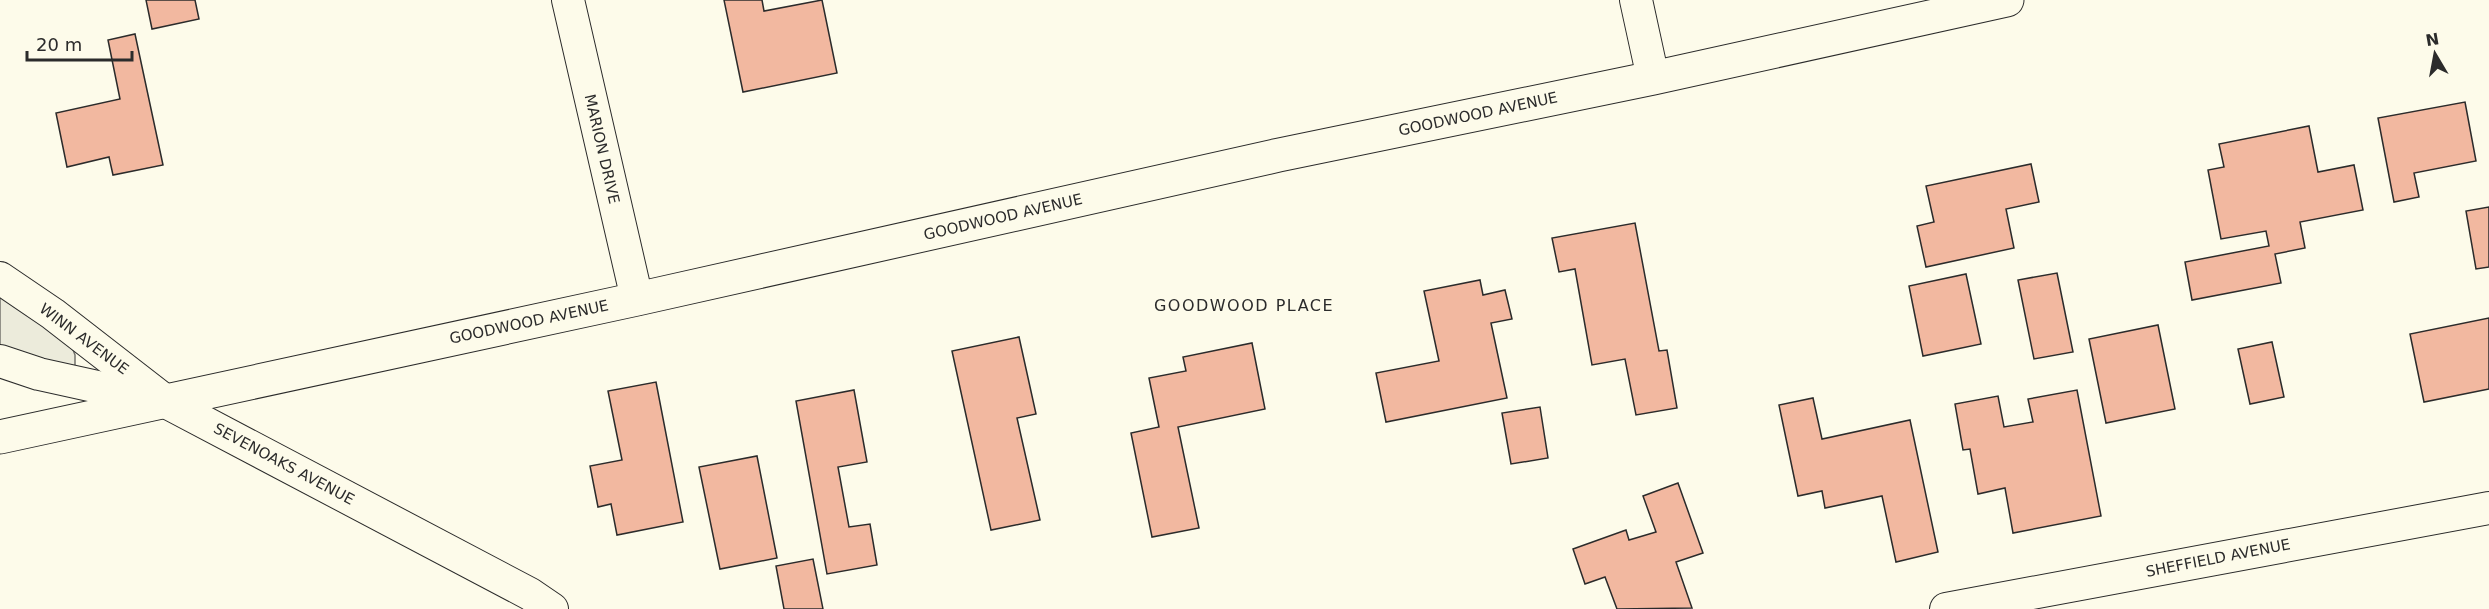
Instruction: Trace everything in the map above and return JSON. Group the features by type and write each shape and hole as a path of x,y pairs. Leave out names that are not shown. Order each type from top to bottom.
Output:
{"street":[{"name":"MARION DRIVE","path":"568,0 637,299"},
{"path":"1636,0 1653,78"},
{"name":"GOODWOOD AVENUE","path":"0,437 637,299 1279,155 1653,78 2007,0"},
{"name":"WINN AVENUE","path":"0,278 53,314 166,402"},
{"name":"SEVENOAKS AVENUE","path":"0,361 39,374 166,402 533,604"},
{"name":"SHEFFIELD AVENUE","path":"1946,609 2489,508"}],"shaded area":[{"path":"0,293 69,339 75,355 75,365 67,371 0,348"}],"building":[{"path":"146,0 195,0 199,19 152,29"},
{"path":"724,0 762,0 764,11 822,0 837,73 743,92"},
{"path":"135,34 163,165 113,175 109,157 67,167 56,113 120,99 108,40"},
{"path":"2465,102 2476,161 2414,173 2419,197 2394,202 2378,118"},
{"path":"2309,126 2318,172 2354,165 2363,210 2300,222 2305,248 2275,254 2281,283 2192,300 2185,262 2269,246 2266,231 2221,239 2208,170 2224,167 2219,144"},
{"path":"2031,164 2039,202 2006,209 2014,248 1926,267 1917,226 1934,222 1926,186"},
{"path":"2489,207 2489,267 2476,269 2466,211"},
{"path":"1635,223 1659,351 1667,350 1677,408 1636,415 1625,359 1592,365 1575,269 1559,272 1552,238"},
{"path":"2057,273 2073,352 2034,359 2018,280"},
{"path":"1966,274 1981,344 1923,356 1909,286"},
{"path":"1480,280 1483,295 1505,290 1512,319 1491,323 1507,398 1386,422 1376,373 1439,361 1424,291"},
{"path":"2489,318 2489,389 2424,402 2410,334"},
{"path":"2158,325 2175,409 2106,423 2089,339"},
{"path":"1019,337 1036,414 1017,418 1040,520 991,530 952,351"},
{"path":"2272,342 2284,397 2250,404 2238,349"},
{"path":"1252,343 1265,409 1178,427 1199,528 1152,537 1131,433 1159,427 1149,378 1186,371 1183,357"},
{"path":"656,382 683,522 617,535 611,504 598,507 590,466 622,460 608,391"},
{"path":"854,390 867,462 838,467 849,527 870,524 877,565 827,574 796,401"},
{"path":"2077,390 2101,516 2013,533 2005,488 1978,494 1970,449 1963,450 1955,404 1998,396 2004,427 2033,422 2028,399"},
{"path":"1813,398 1822,439 1910,420 1938,552 1896,562 1882,496 1825,508 1822,491 1798,496 1779,405"},
{"path":"1540,407 1548,458 1511,464 1502,413"},
{"path":"757,456 777,558 720,569 699,467"},
{"path":"1678,483 1703,553 1676,562 1692,608 1617,609 1605,577 1585,584 1573,549 1626,530 1629,540 1656,532 1643,496"},
{"path":"813,559 823,609 784,609 776,566"}],"district":[{"name":"GOODWOOD PLACE","path":"1244,305"}]}
